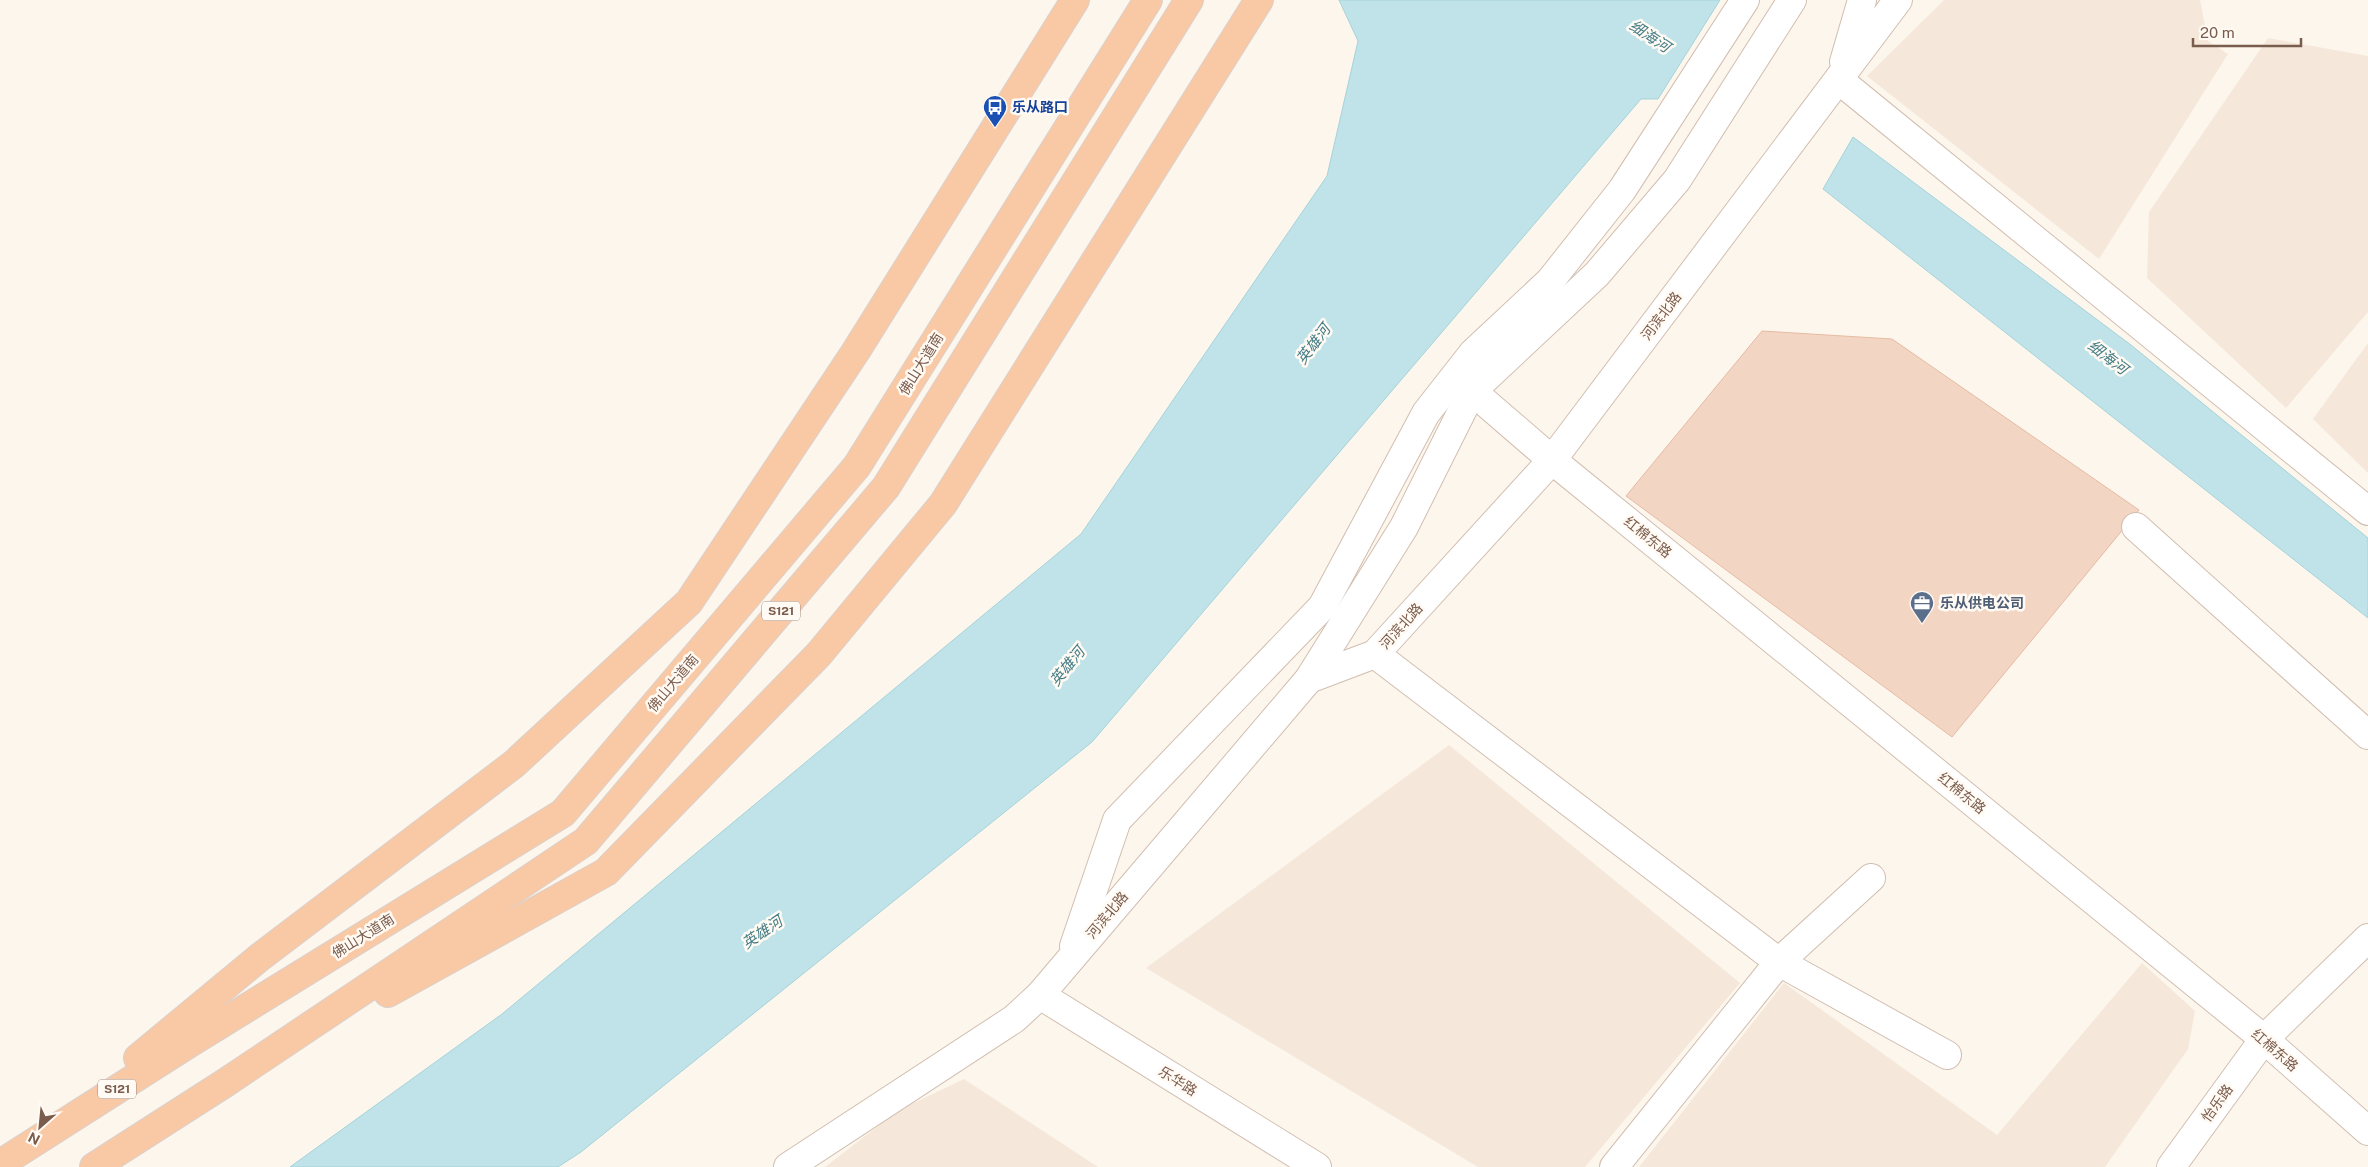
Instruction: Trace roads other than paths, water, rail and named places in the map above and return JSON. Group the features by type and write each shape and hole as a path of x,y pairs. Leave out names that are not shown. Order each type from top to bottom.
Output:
{"highway":[{"path":"46,1134 260,957 514,764 689,602 856,351 1075,0"},
{"name":"佛山大道南","path":"0,1164 188,1044 563,813 857,466 1148,0"},
{"name":"S121","path":"94,1167 225,1083 586,840 886,487 1190,0"},
{"path":"225,1083 606,872 819,654 943,504 1259,0"}],"street":[{"path":"1069,960 1117,820 1322,607 1426,413 1473,353 1550,281 1622,190 1746,0"},
{"path":"1309,679 1404,527 1472,391 1597,274 1677,180 1792,0"},
{"path":"1862,0 1839,80 2368,511"},
{"name":"河滨北路","path":"788,1167 1014,1019 1040,995 1309,679 1375,654 1552,460 1898,0"},
{"name":"红棉东路","path":"1472,391 1552,460 2264,1039 2368,1131"},
{"path":"2136,526 2368,735"},
{"path":"1375,654 1779,962 1947,1055"},
{"path":"1614,1167 1779,962 1871,878"},
{"name":"怡乐路","path":"2171,1167 2264,1039 2368,938"},
{"name":"乐华路","path":"1040,995 1317,1167"}],"water":[{"path":"1339,0 1720,0 1658,99 1641,99 1092,742 581,1152 558,1167 290,1167 502,1014 1081,534 1327,176 1358,41"},
{"name":"细海河","path":"1853,137 2131,345 2368,538 2368,618 1823,189"}],"place":[{"name":"乐从路口","path":"995,128"},
{"name":"乐从供电公司","path":"1922,624"}],"water label":[{"name":"英雄河","path":"1313,344"},
{"name":"英雄河","path":"1067,666"},
{"name":"英雄河","path":"762,932"}]}
